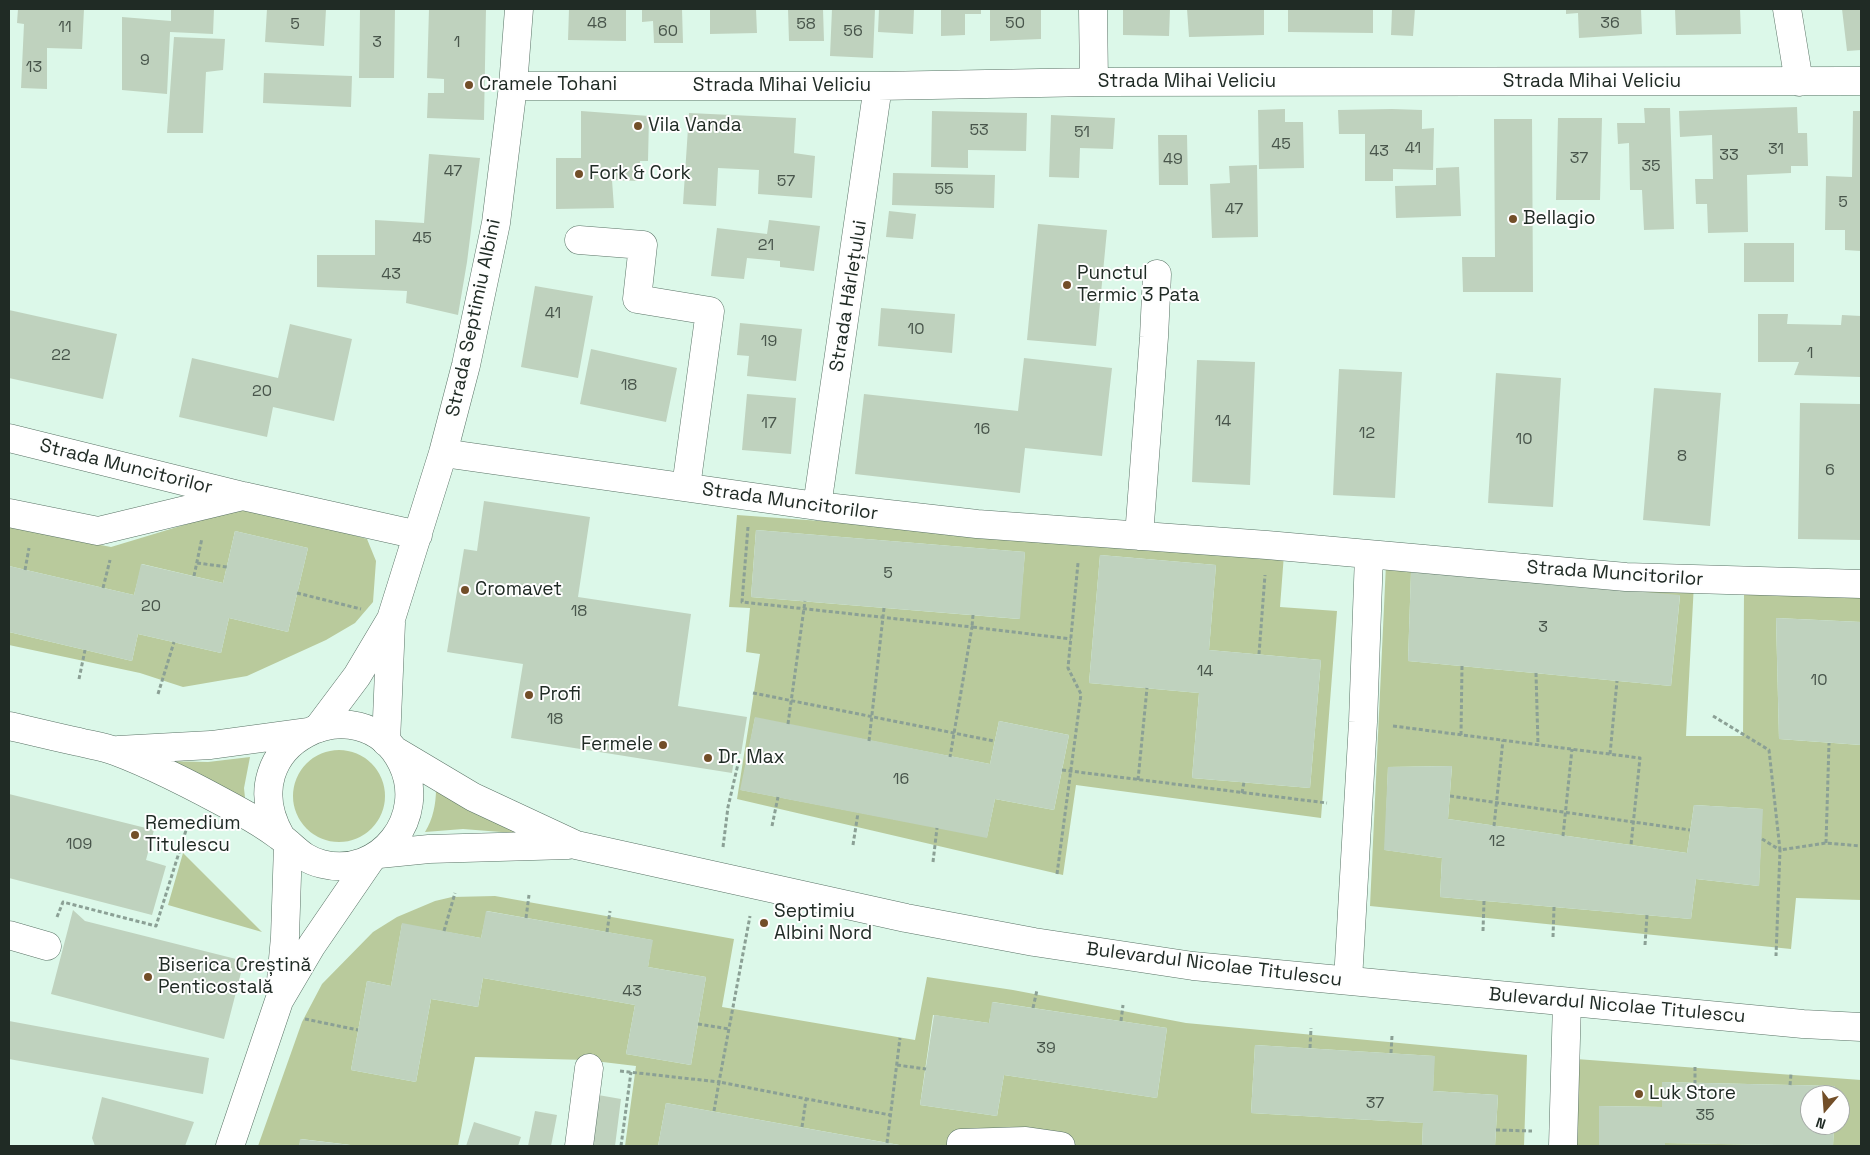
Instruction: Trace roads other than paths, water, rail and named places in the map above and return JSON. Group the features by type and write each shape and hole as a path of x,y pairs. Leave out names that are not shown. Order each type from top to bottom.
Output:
{"street":[{"name":"Strada Septimiu Albini","path":"312,730 357,676 379,615 418,535 443,453 485,278 503,177 519,9"},
{"path":"1093,9 1094,82"},
{"path":"1787,9 1799,82"},
{"name":"Strada Mihai Veliciu","path":"513,86 878,86 1094,82 1861,81"},
{"name":"Strada Hârlețului","path":"817,506 878,86"},
{"path":"578,240 643,245 637,300 710,311 686,487"},
{"path":"1139,536 1157,274"},
{"name":"Strada Muncitorilor","path":"9,438 243,496 418,535"},
{"name":"Strada Muncitorilor","path":"443,453 817,506 977,524 1081,530 1267,545 1626,577 1861,584"},
{"name":"Strada Muncitorilor","path":"9,513 98,531 243,496"},
{"path":"1348,980 1363,722 1369,555"},
{"name":"Strada Septimiu Albini","path":"379,615 390,746"},
{"path":"114,750 211,745 342,724 376,735 390,746 406,771 409,782 410,806 407,817 396,838 375,856 312,945 279,1001 230,1146"},
{"path":"9,726 114,750 200,791 284,841 305,858 323,865 352,865 375,856"},
{"path":"279,1001 285,937 284,841 270,814 268,800 272,773 285,749 312,730"},
{"name":"Bulevardul Nicolae Titulescu","path":"390,746 473,797 576,845 754,886 906,918 1034,942 1193,966 1567,1002 1861,1027"},
{"name":"Bulevardul Nicolae Titulescu","path":"375,856 439,849 576,845"},
{"path":"9,935 47,946"},
{"path":"1563,1146 1567,1002"},
{"path":"579,1146 589,1068"},
{"path":"961,1146 961,1143 1026,1141 1061,1146"}],"place":[{"name":"Cramele Tohani","path":"469,85"},
{"name":"Vila Vanda","path":"638,126"},
{"name":"Fork & Cork","path":"579,174"},
{"name":"Bellagio","path":"1513,219"},
{"name":"Punctul Termic 3 Pata","path":"1067,285"},
{"name":"Cromavet","path":"465,590"},
{"name":"Profi","path":"529,695"},
{"name":"Fermele","path":"663,745"},
{"name":"Dr. Max","path":"708,758"},
{"name":"Remedium Titulescu","path":"135,835"},
{"name":"Septimiu Albini Nord","path":"764,923"},
{"name":"Biserica Creștină Penticostală","path":"148,977"},
{"name":"Luk Store","path":"1639,1094"}]}
